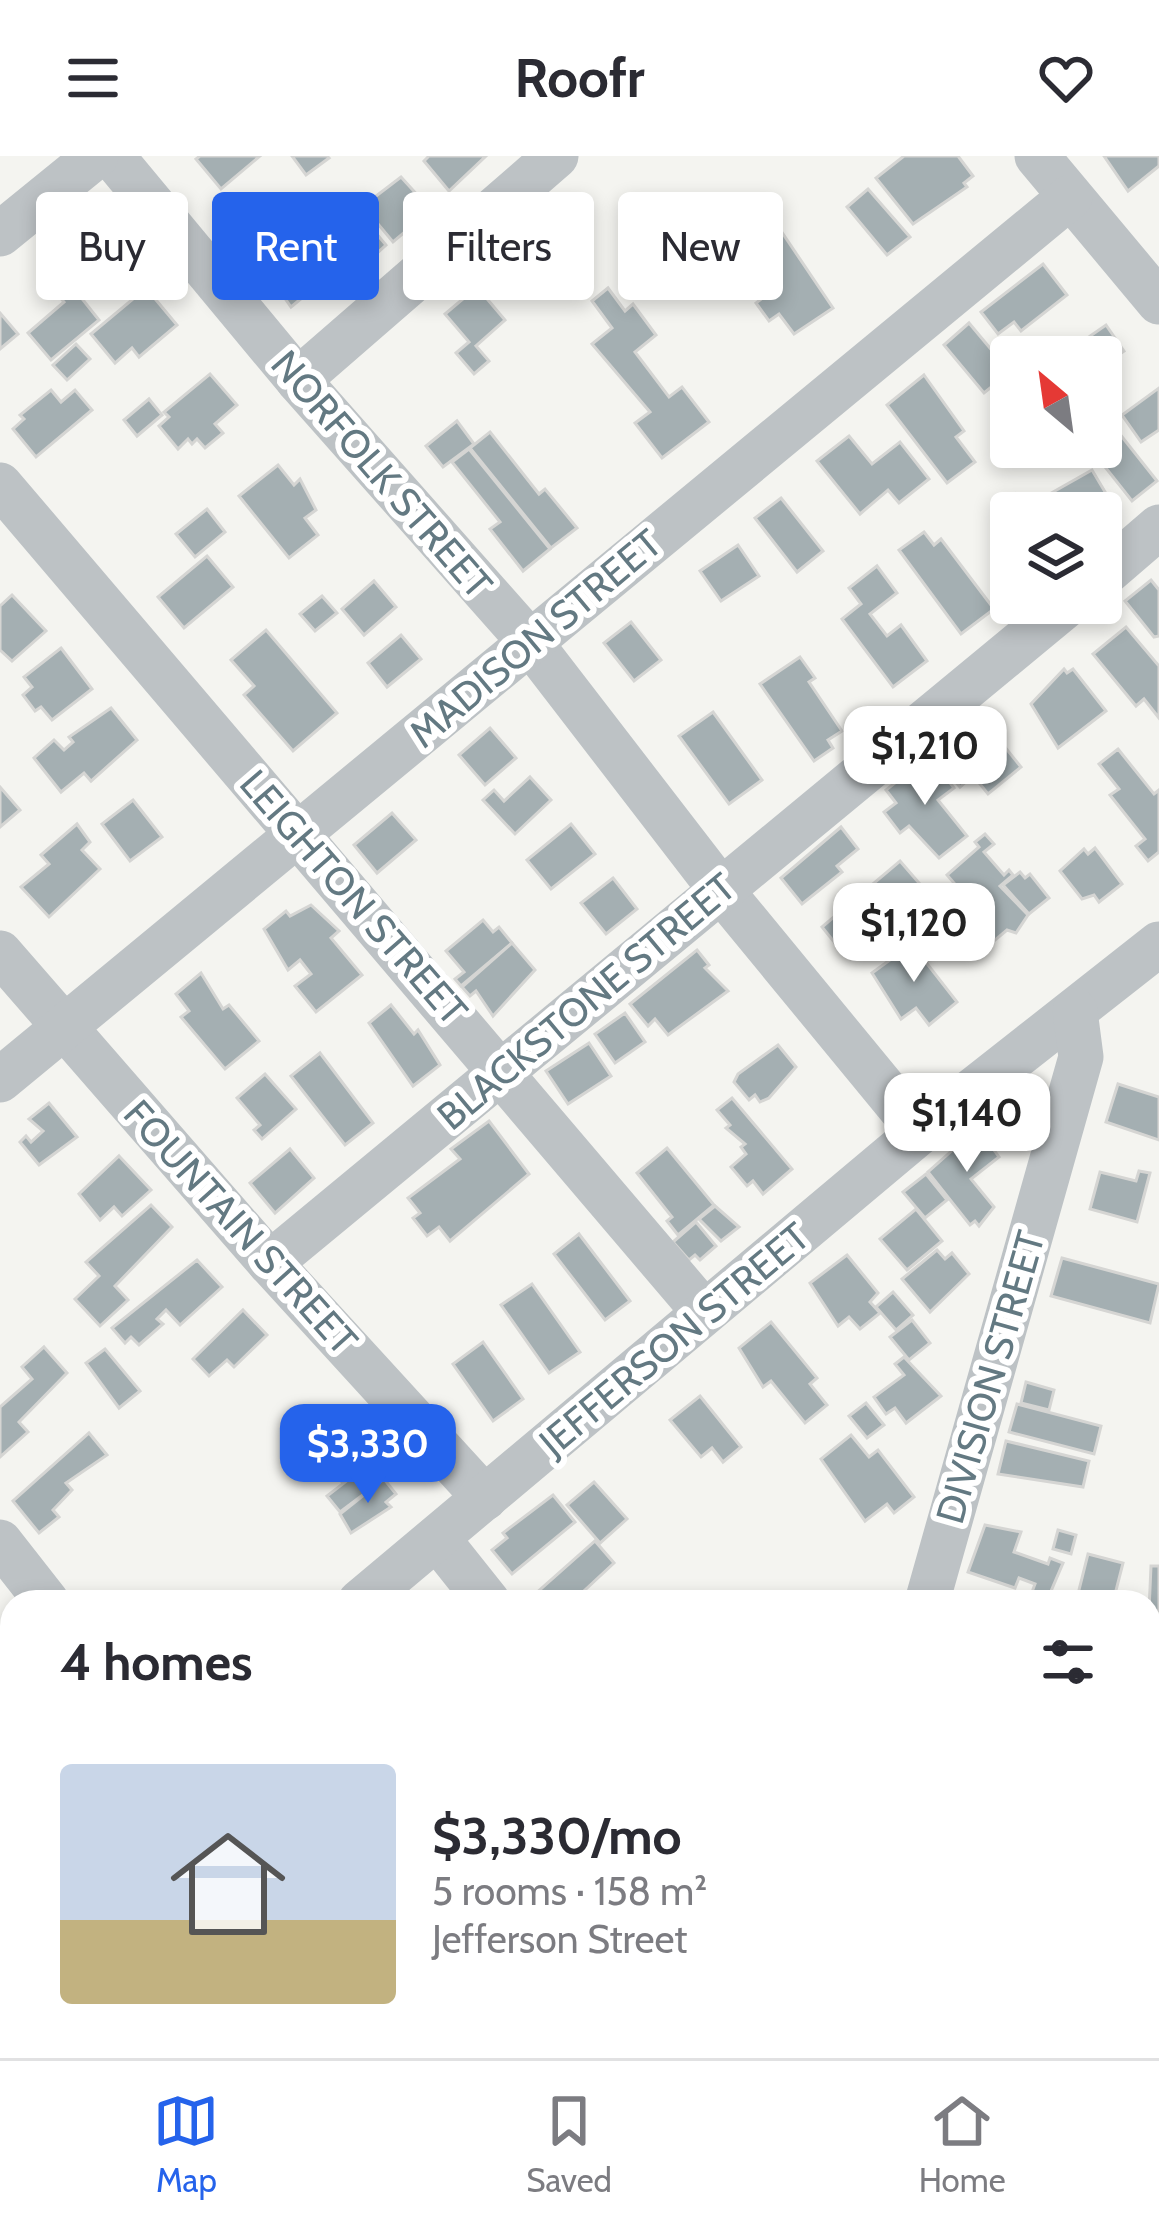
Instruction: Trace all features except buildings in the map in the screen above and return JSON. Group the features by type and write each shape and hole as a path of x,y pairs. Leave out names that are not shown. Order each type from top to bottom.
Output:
{"street":[{"path":"0,234 96,156"},
{"name":"NORFOLK STREET","path":"112,156 298,380 529,641 720,890 920,1132"},
{"path":"298,380 556,156"},
{"path":"1037,156 1159,302"},
{"name":"MADISON STREET","path":"0,1080 1070,197"},
{"name":"LEIGHTON STREET","path":"0,485 704,1312"},
{"path":"1122,559 1159,526"},
{"name":"BLACKSTONE STREET","path":"270,1263 1044,624"},
{"name":"JEFFERSON STREET","path":"374,1590 920,1132 1159,944"},
{"name":"FOUNTAIN STREET","path":"0,953 270,1263 485,1498"},
{"name":"DIVISION STREET","path":"930,1590 1081,1057 1075,1011"},
{"path":"436,1538 478,1590"},
{"path":"0,1542 38,1590"}]}
